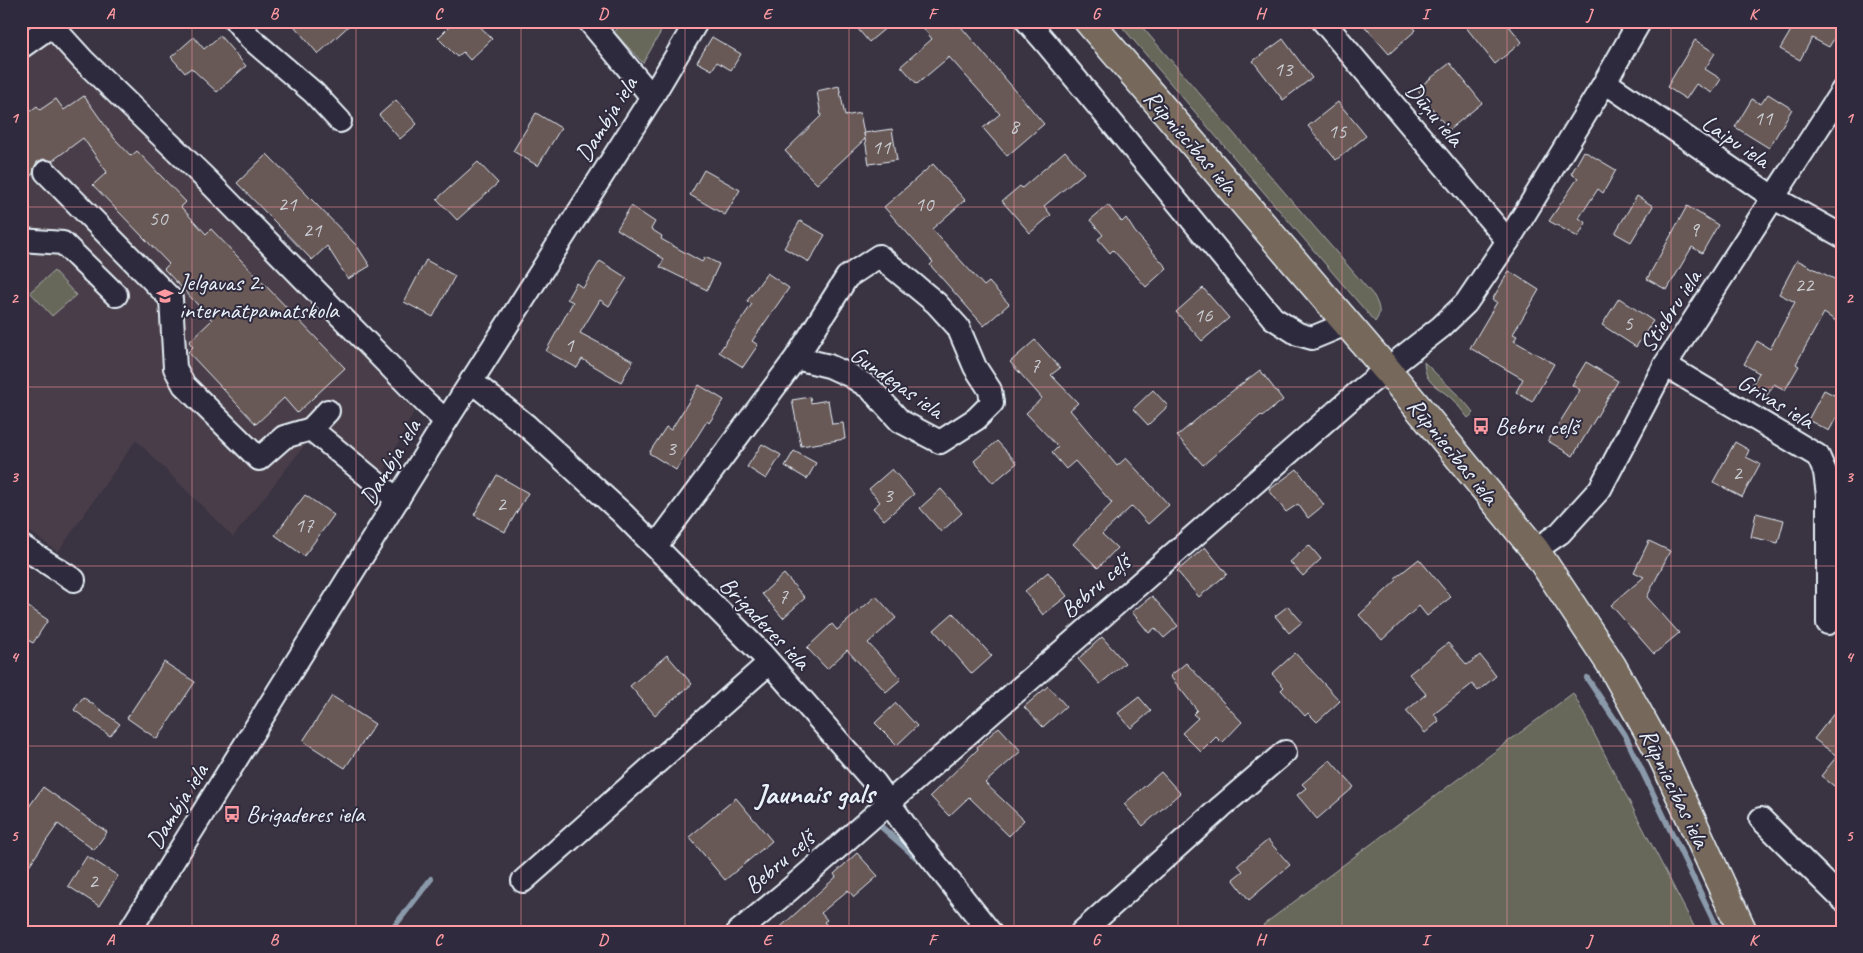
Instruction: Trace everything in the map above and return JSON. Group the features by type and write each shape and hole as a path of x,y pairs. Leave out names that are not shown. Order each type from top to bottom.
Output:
{"main road":[{"name":"Rūpniecības iela","path":"1088,21 1388,371 1535,550 1612,666 1663,758 1743,932"}],"street":[{"path":"236,21 251,39 314,94 340,121"},
{"path":"589,21 652,97"},
{"name":"Dambja iela","path":"130,932 471,381 652,97 697,21"},
{"path":"1027,21 1054,51 1273,318 1298,334 1312,338 1346,324"},
{"name":"Dūņu iela","path":"1323,21 1508,241"},
{"name":"Bebru ceļš","path":"738,932 789,890 1362,389 1388,371 1441,327 1466,303 1508,241 1640,21"},
{"path":"21,47 55,24 83,60 208,181 426,403 446,421"},
{"name":"Laipu iela","path":"1605,82 1774,198 1842,236"},
{"name":"Stiebru iela","path":"1535,550 1560,533 1600,489 1665,365 1842,91"},
{"path":"46,172 171,299 175,368 184,385 259,459 284,437 311,428 328,411"},
{"path":"21,240 63,243 116,295"},
{"name":"Gundegas iela","path":"656,546 796,358 847,277 879,256 936,303 958,327 975,367 990,390 992,403 976,419 940,442 900,421 870,388 851,376 829,366 796,358"},
{"name":"Grīvas iela","path":"1665,365 1818,456 1825,472 1828,495 1828,623"},
{"name":"Brigaderes iela","path":"471,381 527,426 656,546 770,663 875,783 904,824 990,932"},
{"path":"311,428 398,499"},
{"path":"21,546 74,580"},
{"path":"523,881 770,663"},
{"path":"1082,932 1221,806 1286,752"},
{"path":"1761,819 1842,899"}],"shaded area":[{"name":"Jelgavas 2. internātpamatskola","path":"53,40 417,405 372,497 308,441 233,537 136,440 58,552 21,525 21,62"}],"green space":[{"path":"612,21 667,21 643,63 614,32 617,29"},
{"path":"1117,21 1137,21 1374,296 1379,309 1375,322"},
{"path":"54,271 76,295 52,316 30,292"},
{"path":"1424,362 1474,413 1468,418 1452,399 1433,384 1427,376"},
{"path":"1573,693 1697,932 1268,932 1263,925"}],"building":[{"path":"290,21 354,21 318,54"},
{"path":"455,21 475,21 492,39 470,60 463,52 457,57 438,38"},
{"path":"851,21 894,21 869,42"},
{"path":"918,21 956,21 1044,124 1007,156 983,128 1000,114 949,57 917,84 901,66 932,39"},
{"path":"1360,21 1408,21 1416,30 1389,54"},
{"path":"1461,21 1505,21 1522,42 1495,64"},
{"path":"1783,21 1832,21 1841,27 1829,47 1812,38 1800,60 1780,49 1793,27"},
{"path":"220,36 246,66 217,92 191,68 185,73 171,57 194,37 204,49"},
{"path":"712,37 741,54 731,70 717,62 712,70 697,62"},
{"path":"1283,39 1312,78 1283,100 1253,61"},
{"path":"1695,40 1715,53 1705,69 1721,79 1712,93 1696,84 1686,99 1667,87"},
{"path":"1450,63 1482,103 1449,130 1417,89"},
{"path":"839,86 845,116 860,113 865,139 817,184 785,151 821,116 817,91"},
{"path":"1768,94 1792,109 1769,148 1735,127 1752,99 1761,104"},
{"path":"84,96 114,138 131,156 137,151 186,202 181,207 206,234 211,229 345,368 297,413 284,398 256,424 188,352 193,347 189,342 212,320 164,269 169,264 93,185 107,172 83,138 52,161 43,159 37,162 33,174 21,182 21,118 37,106 40,110 56,99 64,110"},
{"path":"396,100 417,124 400,139 379,115"},
{"path":"1338,102 1366,136 1336,160 1308,126"},
{"path":"536,113 561,128 538,166 513,151"},
{"path":"892,129 897,160 869,164 864,133"},
{"path":"1065,151 1084,173 1044,206 1051,215 1030,233 1002,201 1020,186 1022,188"},
{"path":"1584,151 1616,170 1603,193 1598,189 1579,218 1586,223 1578,237 1549,221 1578,178 1571,174"},
{"path":"267,154 357,246 370,266 348,279 327,246 312,260 237,183"},
{"path":"478,162 498,183 457,220 437,199"},
{"path":"933,164 965,200 932,229 984,286 989,282 1009,304 984,326 930,265 933,262 884,207"},
{"path":"704,170 740,190 725,215 690,195"},
{"path":"1637,196 1653,206 1631,242 1615,233"},
{"path":"1108,205 1122,222 1126,218 1135,232 1167,268 1146,287 1113,250 1110,253 1098,239 1103,235 1090,220"},
{"path":"631,206 655,222 651,229 662,236 661,239 702,262 705,257 719,264 707,290 660,267 664,259 617,229"},
{"path":"1687,206 1718,225 1702,253 1692,247 1667,290 1647,279"},
{"path":"800,221 825,235 809,262 784,248"},
{"path":"426,260 455,276 433,317 404,302"},
{"path":"1797,260 1842,283 1842,325 1824,313 1796,364 1799,366 1785,390 1774,384 1766,397 1750,388 1759,373 1744,364 1757,341 1770,349 1795,302 1779,294"},
{"path":"600,261 627,278 609,306 600,300 580,333 633,361 621,382 582,359 577,368 546,351 573,302 567,299 576,283 583,288"},
{"path":"1509,271 1539,290 1513,334 1517,336 1514,341 1554,364 1532,402 1516,392 1523,379 1470,348 1497,302 1492,300"},
{"path":"767,273 789,288 752,341 758,345 743,367 719,352 752,304 747,301"},
{"path":"1203,288 1229,318 1202,341 1176,312"},
{"path":"1619,298 1653,321 1636,347 1602,325"},
{"path":"1035,340 1060,368 1051,375 1078,403 1070,410 1117,466 1126,458 1169,505 1148,524 1132,506 1102,534 1117,548 1098,568 1073,544 1112,503 1075,461 1066,469 1052,453 1058,447 1026,413 1042,398 1010,362"},
{"path":"1586,362 1618,381 1573,456 1548,441 1580,390 1572,385"},
{"path":"1260,370 1283,400 1262,417 1261,415 1203,465 1177,436"},
{"path":"699,385 724,400 709,423 707,421 676,470 649,453 666,427 671,430"},
{"path":"1153,390 1168,406 1148,425 1133,409"},
{"path":"1824,390 1842,399 1842,407 1829,431 1808,420"},
{"path":"810,397 811,403 828,400 832,424 843,423 845,439 801,446 792,400"},
{"path":"997,441 1017,463 993,483 974,461"},
{"path":"1735,442 1749,450 1746,457 1760,464 1742,497 1713,482"},
{"path":"762,444 781,455 766,479 747,467"},
{"path":"794,451 816,463 807,479 785,466"},
{"path":"892,469 914,494 884,520 873,508 880,502 869,489"},
{"path":"1297,469 1324,505 1308,518 1298,504 1286,512 1269,490"},
{"path":"497,475 528,493 505,532 474,515"},
{"path":"941,489 962,513 941,532 920,508"},
{"path":"305,495 334,515 304,556 275,535"},
{"path":"1756,513 1784,520 1778,543 1751,537"},
{"path":"1649,541 1670,551 1647,597 1679,633 1654,654 1611,605 1644,577 1634,572"},
{"path":"1309,545 1321,559 1303,576 1290,562"},
{"path":"1205,547 1227,574 1199,597 1177,571"},
{"path":"1419,559 1451,597 1427,616 1419,606 1382,640 1359,615 1397,580 1395,578"},
{"path":"1048,572 1067,596 1043,615 1025,591"},
{"path":"784,574 805,598 783,618 762,594"},
{"path":"876,596 896,618 868,643 901,679 886,692 847,650 827,669 807,648 832,624 837,630"},
{"path":"1152,596 1178,626 1164,638 1155,628 1149,633 1132,612"},
{"path":"21,602 48,620 33,643 21,636"},
{"path":"1288,606 1302,622 1289,633 1275,616"},
{"path":"953,613 992,656 972,674 934,630"},
{"path":"1102,637 1125,663 1100,684 1078,659"},
{"path":"1448,643 1467,665 1480,655 1496,676 1478,691 1472,684 1434,714 1439,721 1425,733 1406,711 1426,694 1409,674"},
{"path":"1295,653 1340,701 1317,722 1308,713 1305,716 1281,690 1284,687 1272,674"},
{"path":"667,655 692,684 655,715 630,686"},
{"path":"164,662 195,682 157,739 127,718"},
{"path":"1186,663 1242,722 1222,743 1216,737 1201,752 1182,733 1198,718 1193,714 1197,710 1170,676"},
{"path":"1048,686 1066,706 1043,727 1024,707"},
{"path":"332,696 375,724 345,768 303,741"},
{"path":"83,697 120,724 110,736 74,710"},
{"path":"1139,697 1151,711 1131,728 1118,713"},
{"path":"896,703 917,726 897,745 875,723"},
{"path":"1842,703 1842,792 1821,776 1837,756 1814,739"},
{"path":"999,727 1021,751 985,783 1024,820 1009,836 969,797 949,816 930,796"},
{"path":"1330,760 1354,787 1317,819 1297,795 1306,788 1302,784"},
{"path":"1161,772 1180,793 1143,826 1124,804"},
{"path":"43,787 107,832 94,850 58,824 21,877 21,818"},
{"path":"736,798 772,841 725,880 689,837"},
{"path":"1268,840 1290,865 1249,900 1233,879 1243,871 1238,865"},
{"path":"857,853 878,876 854,897 848,890 821,913 827,920 824,922 833,932 775,932 836,877 834,874"},
{"path":"87,856 118,876 99,906 68,886"}],"waterway":[{"path":"1587,678 1625,735 1719,932"},
{"path":"877,823 919,860"},
{"path":"390,932 431,879"}],"place":[{"name":"Jelgavas 2. internātpamatskola","path":"165,296"},
{"name":"Bebru ceļš","path":"1481,426"},
{"name":"Brigaderes iela","path":"232,814"}],"district":[{"name":"Jaunais gals","path":"815,793"}]}
